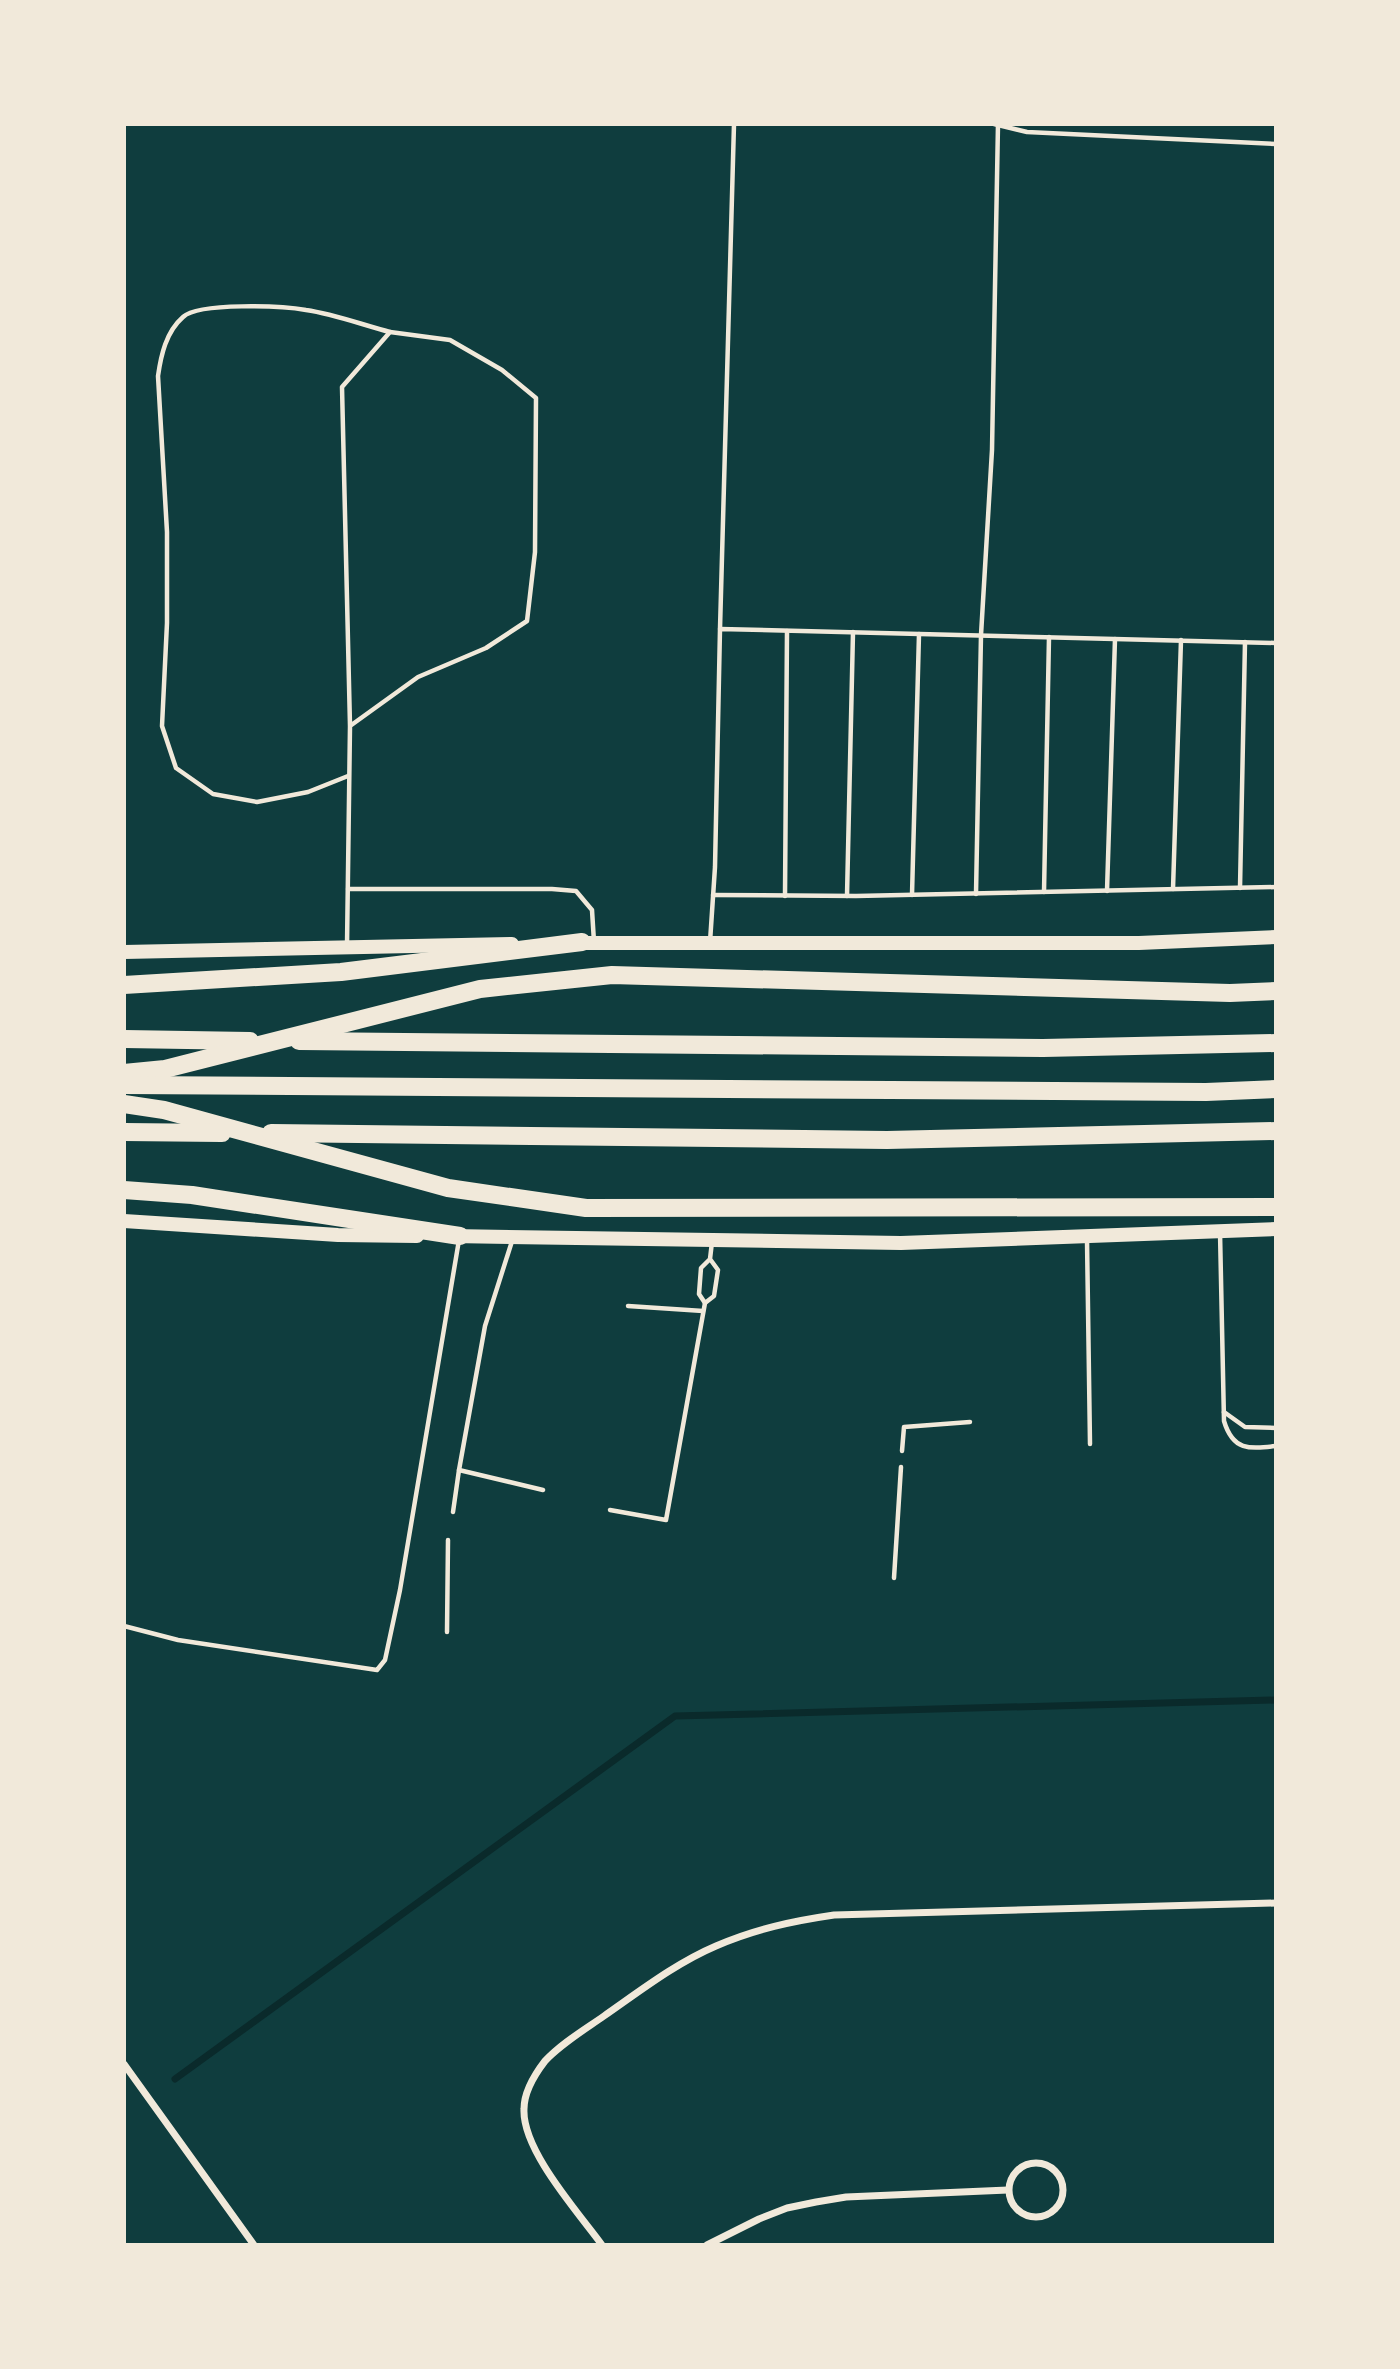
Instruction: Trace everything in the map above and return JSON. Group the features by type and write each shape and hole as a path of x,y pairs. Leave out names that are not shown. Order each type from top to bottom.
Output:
{"highway":[{"path":"124,985 341,972 588,942"},
{"path":"124,1073 165,1069 480,989 612,975 1230,993 1276,991"},
{"path":"124,1040 1029,1048 1276,1043"},
{"path":"124,1085 1192,1092 1276,1089"},
{"path":"124,1104 164,1110 448,1188 586,1208 1276,1207"},
{"path":"124,1132 887,1140 1276,1131"},
{"path":"124,1190 192,1195 460,1236"}],"main road":[{"path":"124,952 588,942 1139,943 1276,937"},
{"path":"124,1221 338,1235 901,1243 1276,1229"}],"street":[{"path":"602,2245 537,2155 525,2126 525,2102 534,2078 545,2062 562,2046 685,1962 715,1946 774,1925 834,1915 1276,1903"},
{"path":"124,2064 254,2245"},
{"path":"1039,2163 1054,2170 1060,2177 1063,2194 1055,2209 1040,2217 1031,2217 1015,2208 1008,2190 1010,2181 1021,2166 1039,2163"},
{"path":"708,2245 759,2218 816,2202 846,2197 1008,2190"}],"lane":[{"path":"710,943 734,124"},
{"path":"976,894 981,635 992,450 997,124 1027,132 1276,144"},
{"path":"348,776 308,792 257,802 214,794 176,768 162,726 167,623 167,532 158,376 161,355 168,336 184,315 211,307 306,310 390,332 450,340 502,370 536,398 535,552 527,621 486,648 418,677 350,726"},
{"path":"347,947 350,726 342,387 390,332"},
{"path":"720,629 1276,643"},
{"path":"785,896 787,631"},
{"path":"847,896 853,632"},
{"path":"912,895 919,634"},
{"path":"1044,892 1049,637"},
{"path":"1107,891 1115,639"},
{"path":"1173,889 1181,640"},
{"path":"1240,888 1245,642"},
{"path":"713,895 847,896 1276,887"},
{"path":"348,889 552,888 576,891 592,910 588,942"},
{"path":"1220,1231 1224,1412 1227,1431 1240,1445 1250,1449 1276,1446"},
{"path":"124,1626 178,1640 377,1670 385,1660 400,1590 460,1236"},
{"path":"1087,1236 1090,1444"},
{"path":"453,1512 485,1326 513,1237"},
{"path":"705,1303 699,1294 701,1268 710,1259 712,1240"},
{"path":"610,1510 666,1520 703,1311 705,1303 714,1296 718,1270 710,1259"},
{"path":"628,1306 703,1311"},
{"path":"1224,1412 1245,1427 1276,1428"},
{"path":"902,1451 904,1427 970,1422"},
{"path":"894,1578 901,1467"},
{"path":"459,1469 543,1490"},
{"path":"447,1632 448,1540"}],"waterway":[{"path":"175,2079 675,1716 1276,1700"}]}
